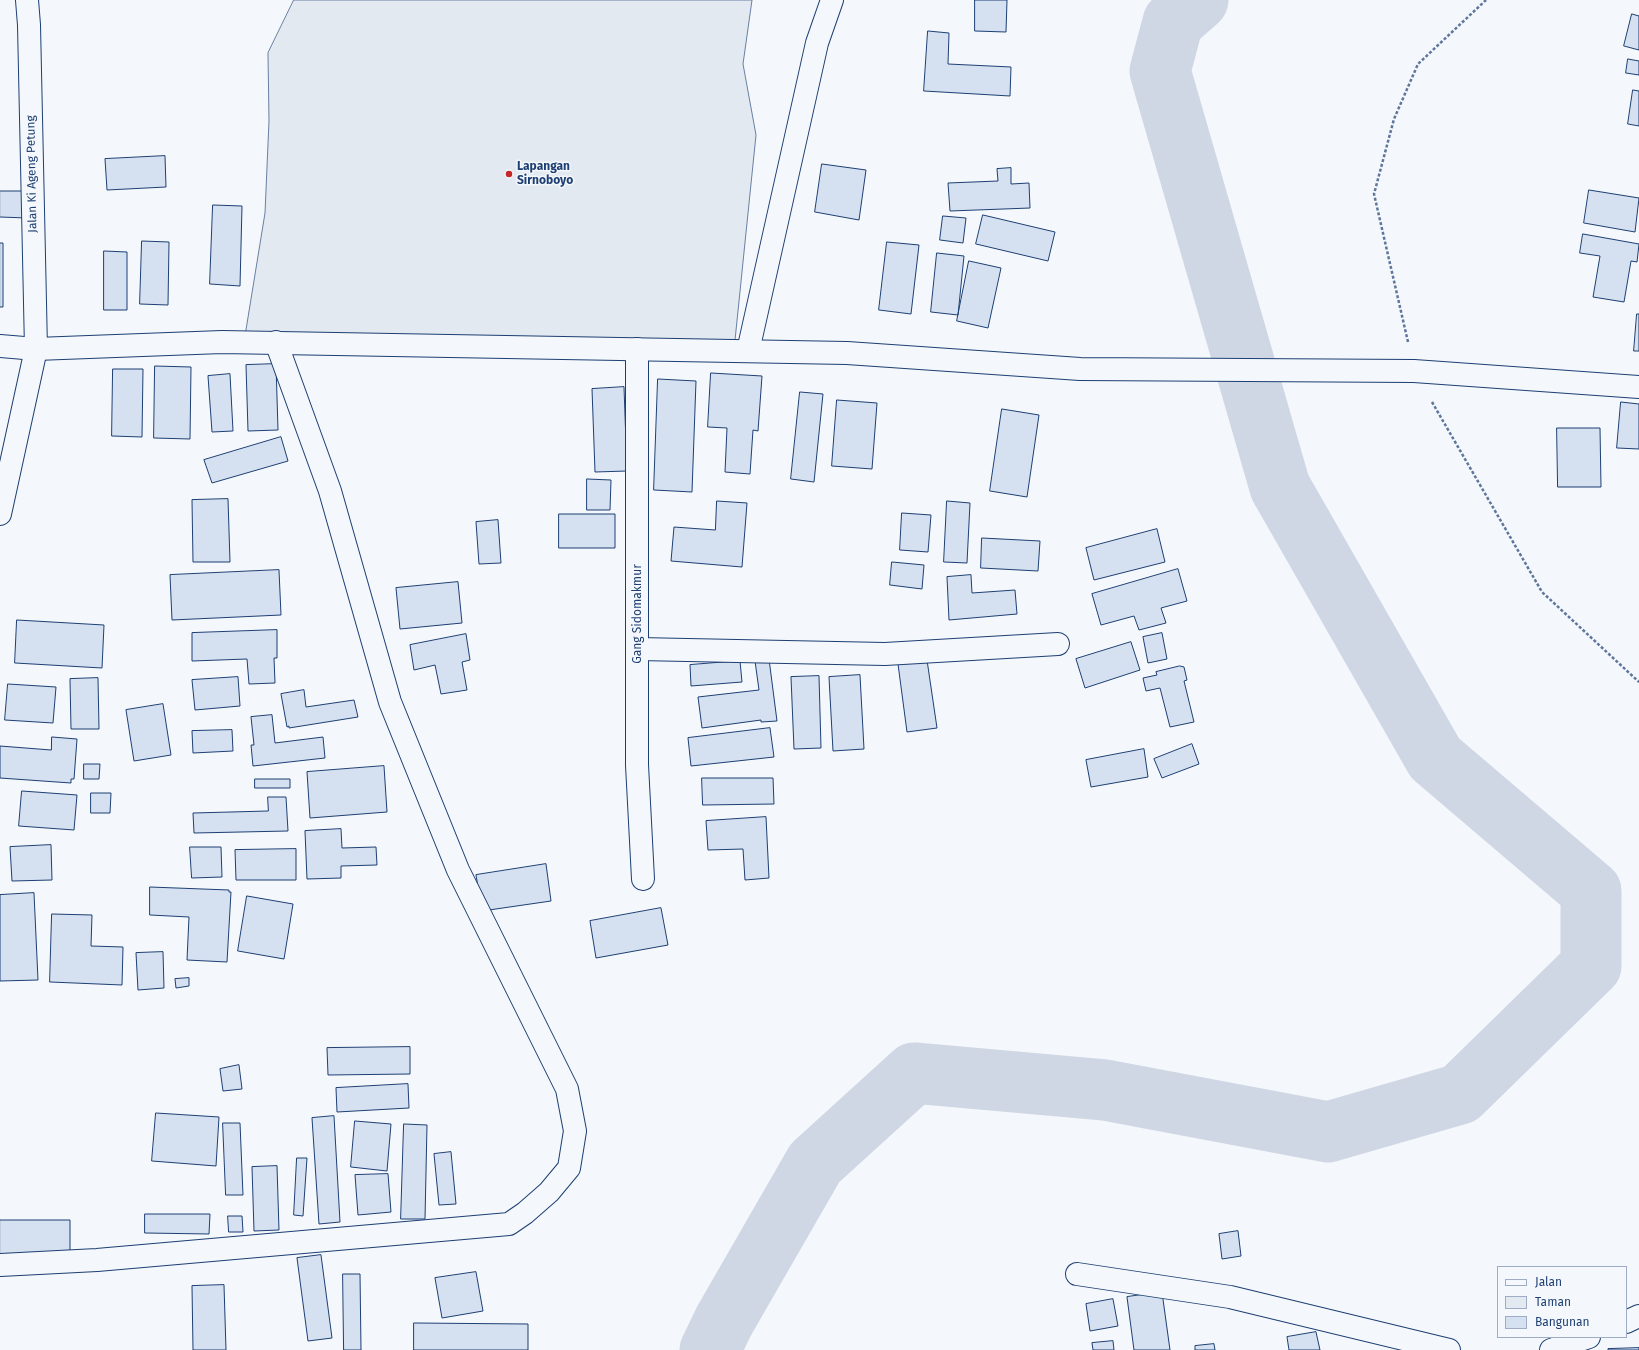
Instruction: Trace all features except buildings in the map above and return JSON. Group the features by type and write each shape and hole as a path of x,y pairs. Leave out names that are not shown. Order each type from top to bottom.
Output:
{"street":[{"name":"Jalan Ki Ageng Petung","path":"0,514 36,349 29,24 27,0"},
{"path":"748,351 817,43 832,0"},
{"path":"0,346 36,349 222,342 276,342 847,353 1080,369 1382,369 1639,387"},
{"path":"0,1265 97,1260 509,1224 525,1214 549,1192 569,1168 575,1131 567,1089 458,870 390,702 330,491 276,342"},
{"name":"Gang Sidomakmur","path":"637,349 637,765 642,879"},
{"path":"638,649 885,654 1058,644"},
{"path":"1077,1274 1230,1297 1449,1350"},
{"path":"1627,1322 1639,1316"},
{"path":"1550,1350 1587,1338"}],"green space":[{"name":"Lapangan Sirnoboyo","path":"294,0 752,0 743,64 756,135 734,350 244,342 265,213 269,121 268,53"}],"waterway":[{"path":"710,1350 724,1321 815,1163 914,1073 1105,1090 1328,1132 1460,1094 1591,966 1591,891 1435,758 1280,487 1160,71 1173,22 1198,0"}],"place":[{"name":"Lapangan Sirnoboyo","path":"509,174"}]}
